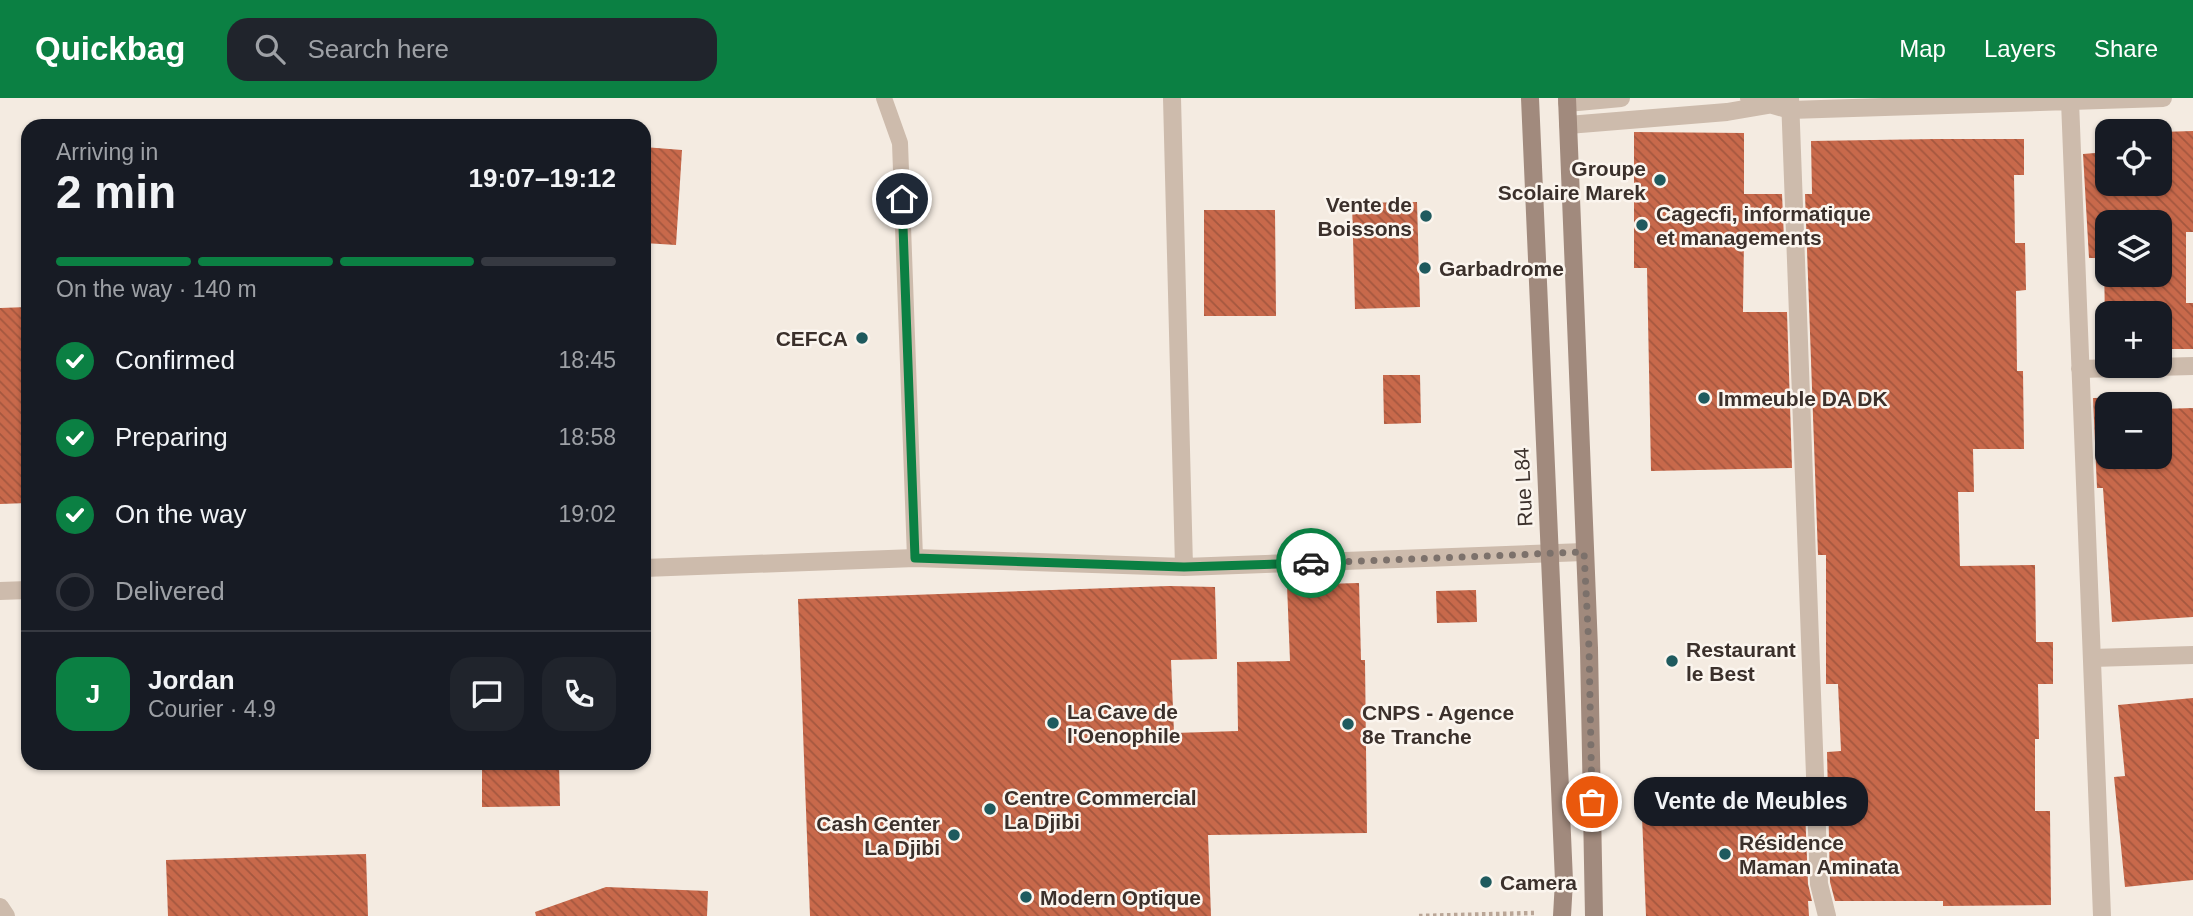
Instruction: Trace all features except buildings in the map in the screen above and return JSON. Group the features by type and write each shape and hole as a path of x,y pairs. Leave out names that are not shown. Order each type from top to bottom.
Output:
{"street":[{"path":"1172,98 1184,567"},
{"name":"Rue L84","path":"1530,98 1563,881 1562,914"},
{"path":"1594,916 1589,648 1567,101 1621,98"},
{"path":"1749,98 1772,105"},
{"path":"1568,125 1790,104 2162,98"},
{"path":"2070,101 2102,916"},
{"path":"1790,104 1819,884 1827,916"},
{"path":"2080,369 2193,366"},
{"path":"651,568 915,558 1184,567 1584,552"},
{"path":"0,592 21,590"},
{"path":"2092,658 2193,655"},
{"path":"0,907 6,916"}],"lane":[{"path":"884,98 900,143 915,558"}],"path":[{"path":"1419,916 1562,914"}],"way so far":[{"path":"1311,563 1584,552 1592,802"}],"place":[{"name":"Groupe Scolaire Marek","path":"1660,180"},
{"name":"Vente de Boissons","path":"1426,216"},
{"name":"Cagecfi, informatique et managements","path":"1642,225"},
{"name":"Garbadrome","path":"1425,268"},
{"name":"CEFCA","path":"862,338"},
{"name":"Immeuble DA DK","path":"1704,398"},
{"name":"Restaurant le Best","path":"1672,661"},
{"name":"La Cave de l'Oenophile","path":"1053,723"},
{"name":"CNPS - Agence 8e Tranche","path":"1348,724"},
{"name":"Vente de Meubles","path":"1592,802"},
{"name":"Centre Commercial La Djibi","path":"990,809"},
{"name":"Cash Center La Djibi","path":"954,835"},
{"name":"Résidence Maman Aminata","path":"1725,854"},
{"name":"Camera","path":"1486,882"},
{"name":"Modern Optique","path":"1026,897"}],"route":[{"path":"902,199 915,558 1184,567 1311,563"}]}
